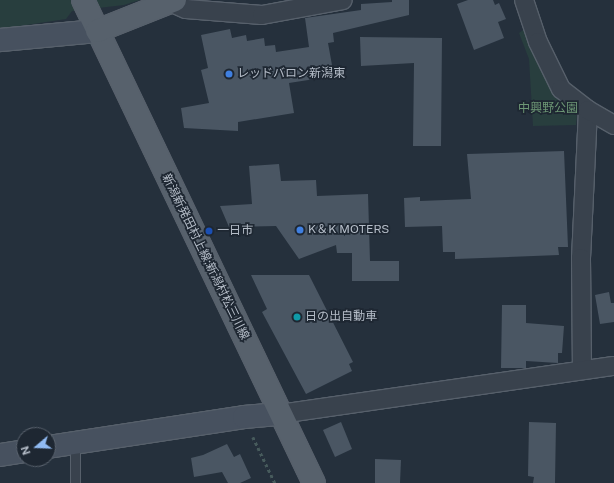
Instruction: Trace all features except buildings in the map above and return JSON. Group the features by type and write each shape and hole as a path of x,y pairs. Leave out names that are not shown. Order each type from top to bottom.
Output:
{"main road":[{"name":"新潟新発田村上線;新潟村松三川線","path":"83,0 314,483"},
{"path":"97,31 173,1"}],"street":[{"path":"173,1 186,9 262,15 342,0"},
{"path":"524,0 538,42 561,89 588,110 614,125"},
{"path":"0,40 97,31"},
{"path":"582,370 581,258 588,110"},
{"path":"56,446 244,417 280,414 614,366"},
{"path":"0,455 16,452"}],"lane":[{"path":"75,443 75,483"}],"path":[{"path":"244,417 275,483"}],"green space":[{"path":"0,0 140,0 124,5 72,11 66,19 0,29"},
{"name":"中興野公園","path":"526,28 535,56 562,101 577,113 576,125 533,126 529,59 519,33"}],"place":[{"name":"レッドバロン新潟東","path":"229,74"},
{"name":"K＆K MOTERS","path":"300,230"},
{"name":"一日市","path":"209,231"},
{"name":"日の出自動車","path":"297,317"}]}
